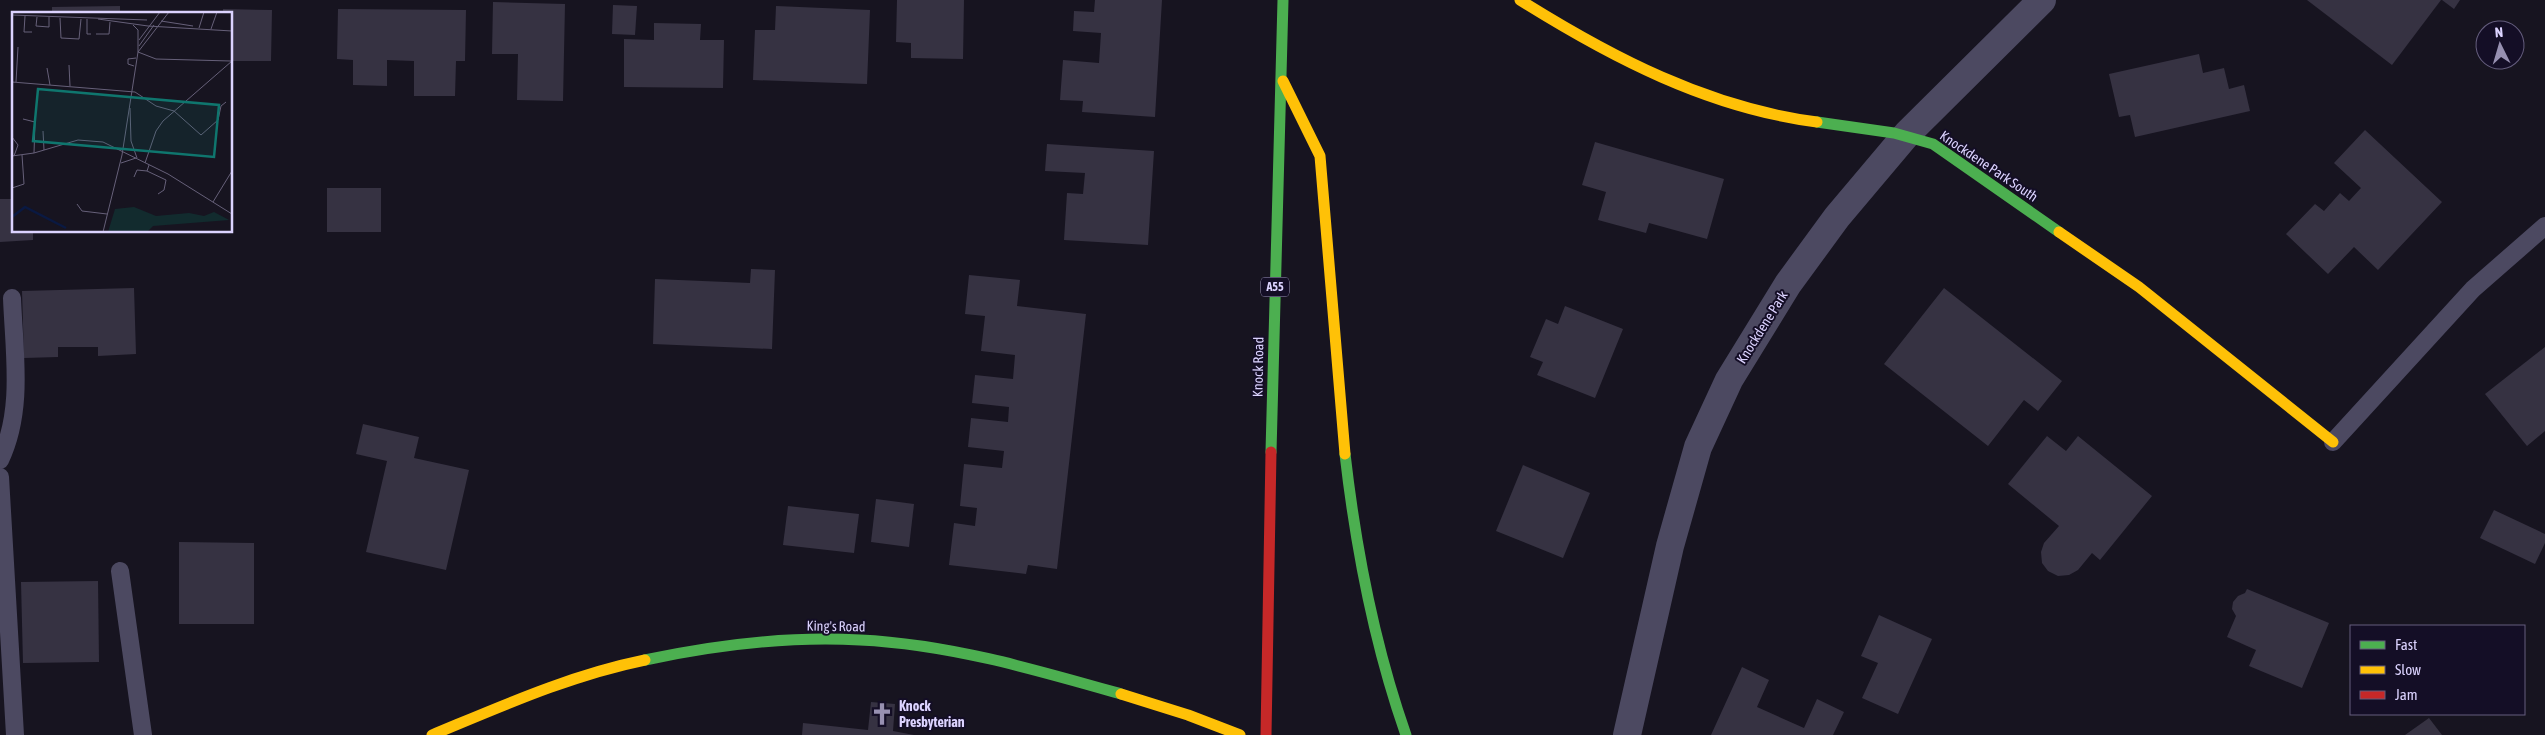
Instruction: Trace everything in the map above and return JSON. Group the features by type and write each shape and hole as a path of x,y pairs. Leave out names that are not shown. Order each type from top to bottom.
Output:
{"main road":[{"name":"Knock Road","path":"1266,735 1283,0"},
{"name":"Knockdene Park South","path":"1520,0 1576,36 1674,84 1770,114 1907,134 1933,144 2139,287 2333,442"},
{"path":"1281,77 1320,156 1344,447 1352,515 1372,620 1389,687 1406,735"},
{"name":"King's Road","path":"432,735 548,688 627,663 698,650 774,641 839,639 894,644 972,656 1135,696 1189,713 1240,735"}],"street":[{"name":"Knockdene Park","path":"1627,735 1670,546 1698,447 1729,380 1788,284 1837,217 1907,134 2042,0"}],"lane":[{"path":"2333,442 2473,289 2545,226"},
{"path":"0,460 9,441 16,392 12,298"},
{"path":"0,477 15,735"},
{"path":"120,572 143,735"}],"building":[{"path":"897,0 964,0 963,59 911,58 911,43 896,42"},
{"path":"1095,0 1162,0 1155,117 1082,112 1083,101 1060,100 1063,60 1099,63 1101,33 1073,31 1074,11 1094,12"},
{"path":"2307,0 2441,0 2392,65"},
{"path":"2442,0 2460,0 2454,9"},
{"path":"493,2 565,4 563,101 517,100 518,54 492,54"},
{"path":"613,5 637,6 635,35 612,34"},
{"path":"120,6 120,12 52,12 52,7"},
{"path":"776,6 870,10 867,84 753,80 755,30 775,30"},
{"path":"223,9 272,10 271,61 232,61 232,12 223,12"},
{"path":"338,9 466,10 465,61 456,61 455,96 414,96 414,61 387,60 387,86 353,85 353,60 337,59"},
{"path":"654,23 701,24 700,40 724,40 723,88 624,87 624,39 654,40"},
{"path":"2199,54 2203,73 2224,68 2229,89 2244,85 2250,111 2135,137 2130,115 2119,117 2109,74"},
{"path":"2365,130 2442,202 2378,270 2354,247 2328,274 2286,234 2315,204 2324,211 2340,193 2349,201 2361,188 2334,163"},
{"path":"1595,142 1724,179 1707,239 1649,223 1646,233 1598,220 1606,192 1582,185"},
{"path":"1047,144 1154,151 1148,245 1064,240 1067,193 1083,194 1085,173 1045,171"},
{"path":"327,188 381,188 381,232 327,232"},
{"path":"0,199 12,199 12,232 33,232 33,240 0,242"},
{"path":"751,269 775,270 772,349 653,344 655,279 750,283"},
{"path":"969,275 1020,280 1017,306 1086,314 1057,569 1028,565 1026,574 949,565 954,523 975,526 977,508 960,506 964,464 1002,468 1004,451 968,447 971,418 1008,422 1009,407 972,403 975,375 1013,379 1015,355 981,351 985,316 965,314"},
{"path":"134,288 136,354 98,356 98,347 58,347 58,357 24,358 22,291"},
{"path":"1944,288 2062,381 2038,411 2024,400 1988,446 1884,364"},
{"path":"1565,306 1623,329 1595,398 1537,375 1543,362 1530,357 1546,319 1558,324"},
{"path":"2545,347 2545,431 2527,446 2485,394"},
{"path":"363,424 419,437 414,458 469,470 446,570 366,552 387,461 356,454"},
{"path":"2047,436 2066,451 2078,436 2152,496 2100,560 2092,553 2078,570 2069,575 2058,576 2048,571 2042,563 2041,552 2044,543 2059,526 2008,484"},
{"path":"1523,465 1590,493 1563,558 1496,531"},
{"path":"876,499 914,504 909,547 871,542"},
{"path":"788,506 859,514 854,553 783,545"},
{"path":"2494,510 2545,534 2545,543 2535,564 2480,538"},
{"path":"179,542 254,543 254,624 179,624"},
{"path":"98,581 99,662 23,663 21,582"},
{"path":"2247,589 2329,623 2302,688 2249,666 2256,650 2227,637 2236,616 2232,609 2233,602 2238,596 2245,593"},
{"path":"1879,615 1932,639 1898,714 1862,698 1878,663 1861,656"},
{"path":"1742,667 1769,680 1757,707 1804,728 1817,699 1844,712 1833,735 1711,735"},
{"name":"Knock Presbyterian","path":"871,702 895,704 893,731 914,735 802,735 803,723 868,730"},
{"path":"2429,718 2442,735 2405,735"}],"traffic: fast":[{"path":"1271,452 1283,0"},
{"path":"1817,122 1894,133 1933,144 2059,232"},
{"path":"1345,454 1349,490 1368,596 1385,666 1406,735"},
{"path":"645,660 725,646 806,639 893,642 1025,667 1121,694"}],"traffic: slow":[{"path":"1520,0 1589,41 1662,77 1737,105 1817,122"},
{"path":"1283,81 1320,156 1345,454"},
{"path":"2059,232 2139,287 2333,442"},
{"path":"432,735 511,702 564,683 617,666 645,660"},
{"path":"1121,694 1188,715 1240,735"}],"traffic: jam":[{"path":"1266,735 1271,452"}],"place":[{"name":"Knock Presbyterian","path":"882,714"}]}
